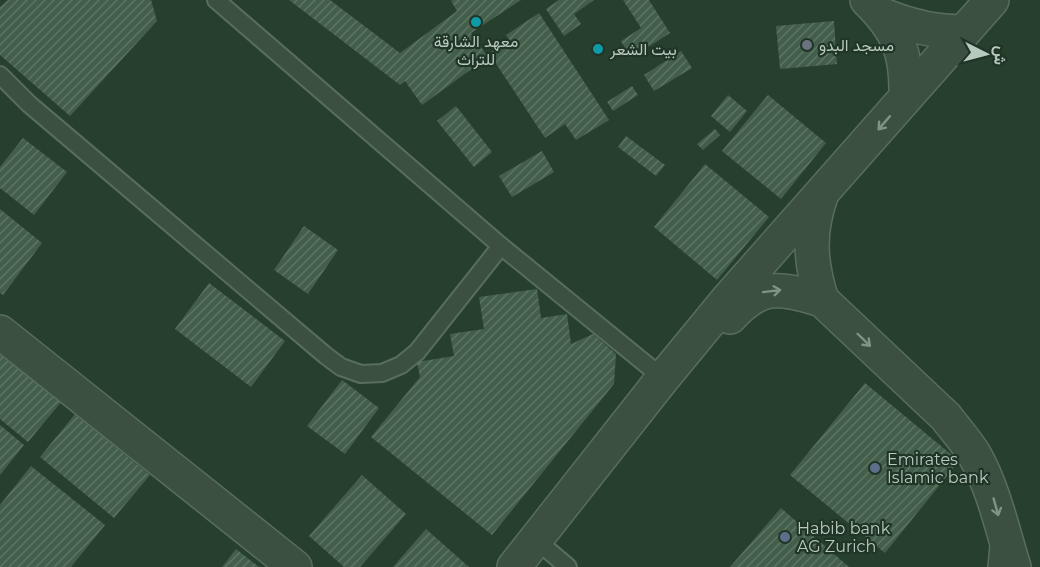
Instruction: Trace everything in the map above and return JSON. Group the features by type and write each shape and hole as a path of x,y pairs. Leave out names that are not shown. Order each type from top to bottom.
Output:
{"street":[{"path":"514,567 728,299 992,0"},
{"path":"875,8 898,21 930,30 963,32"},
{"path":"875,8 900,45 907,79 906,96"},
{"path":"822,300 812,264 811,245 815,218 823,191"},
{"path":"663,378 690,361 738,309 755,295 765,291 780,290 822,300 946,417 973,453 992,494 1009,560"},
{"path":"0,332 295,567"}],"lane":[{"path":"216,0 501,246 663,378"},
{"path":"0,75 29,104 316,347 341,367 361,374 382,373 401,365 417,352 501,246"},
{"path":"536,540 568,567"}],"building":[{"path":"8,0 151,0 157,21 70,116 0,55 0,7"},
{"path":"289,0 330,0 400,53 457,11 451,1 453,0 521,0 471,33 488,57 422,105 405,81 400,85"},
{"path":"559,0 594,0 574,14 581,24 564,36 546,9"},
{"path":"623,0 649,0 670,33 631,58 621,41 641,28"},
{"path":"539,13 609,120 576,140 565,124 545,138 489,53 509,40 506,35"},
{"name":"مسجد البدو","path":"834,21 837,64 780,69 776,26"},
{"path":"681,51 692,68 654,91 644,75"},
{"path":"632,86 638,95 613,111 607,102"},
{"path":"728,95 747,111 730,132 711,116"},
{"path":"768,95 826,143 781,199 722,151"},
{"path":"456,106 492,152 474,167 437,121"},
{"path":"715,129 720,135 703,150 697,144"},
{"path":"626,136 665,165 656,176 618,147"},
{"path":"23,138 67,172 34,215 0,188 0,167"},
{"path":"542,151 554,172 512,197 499,176"},
{"path":"705,164 769,217 717,280 654,227"},
{"path":"0,209 42,243 3,295 0,293"},
{"path":"304,226 338,250 308,294 274,270"},
{"path":"209,283 285,341 251,387 175,329"},
{"path":"537,289 541,318 567,314 571,344 593,334 616,354 614,384 492,535 371,437 420,377 417,362 454,356 450,334 484,329 479,297"},
{"path":"0,349 62,401 28,442 0,419"},
{"path":"342,380 379,408 345,454 307,426"},
{"name":"Emirates Islamic bank","path":"865,383 959,461 885,553 790,475"},
{"path":"75,414 150,475 114,518 40,457"},
{"path":"0,425 24,445 0,475"},
{"path":"31,466 105,525 71,567 0,567 0,505"},
{"path":"362,475 406,514 360,567 344,567 309,536"},
{"name":"Habib bank AG Zurich","path":"781,508 849,567 730,567"},
{"path":"426,529 469,567 393,567"},
{"path":"236,549 259,567 222,567"}],"place":[{"name":"معهد الشارقة للتراث","path":"476,22"},
{"name":"مسجد البدو","path":"807,45"},
{"name":"بيت الشعر","path":"598,49"},
{"name":"Emirates Islamic bank","path":"875,468"},
{"name":"Habib bank AG Zurich","path":"785,537"}]}
